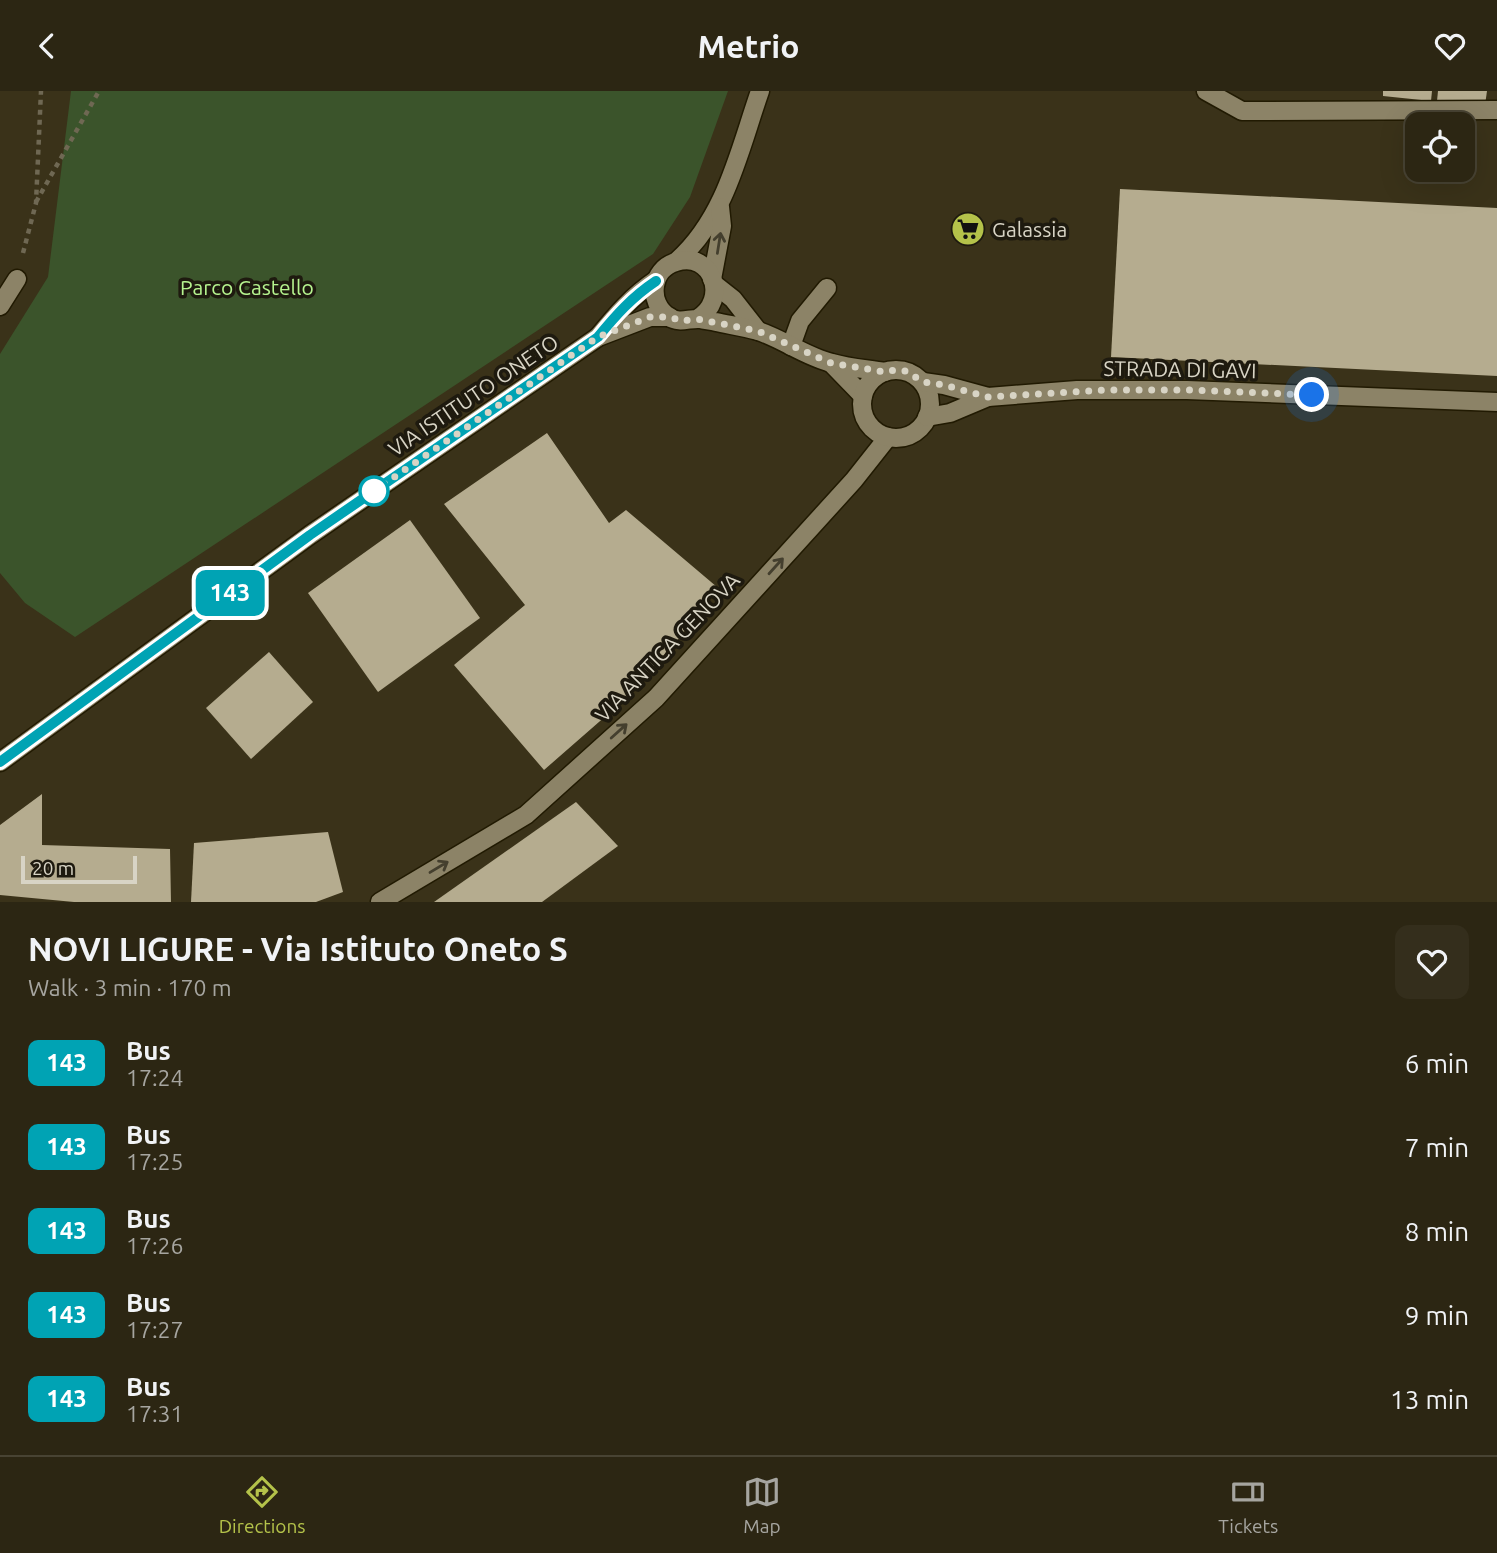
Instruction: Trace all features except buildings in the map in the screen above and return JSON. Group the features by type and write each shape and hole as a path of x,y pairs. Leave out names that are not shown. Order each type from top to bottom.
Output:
{"main road":[{"path":"760,91 720,207 696,244 664,269 656,281 655,299 660,309 681,321 697,319 758,331 831,363 885,372 906,371 923,382 988,397"},
{"path":"1206,91 1242,111 1497,110"},
{"path":"697,319 711,306 715,289 713,281 722,226 720,207"},
{"path":"677,261 699,264 733,299 758,331"},
{"path":"0,306 17,279"},
{"name":"VIA ISTITUTO ONETO","path":"598,337 618,311 656,281"},
{"path":"790,346 800,321 827,288"},
{"name":"VIA ISTITUTO ONETO","path":"0,762 310,535 598,337 650,317 670,317"},
{"path":"831,363 863,396"},
{"path":"885,372 871,381 862,404 866,421 878,433 888,437 912,435 924,424 930,400 923,382"},
{"name":"STRADA DI GAVI","path":"988,397 1077,390 1187,390 1497,402"},
{"path":"927,417 950,413 988,397"},
{"name":"VIA ANTICA GENOVA","path":"380,902 526,815 656,698 854,480 888,437"}],"path":[{"path":"17,279 36,203 41,91"},
{"path":"36,203 99,91"}],"green space":[{"name":"Parco Castello","path":"71,91 728,91 690,197 653,254 75,637 25,603 0,573 0,354 48,277"}],"bus line":[{"name":"143","path":"0,762 310,535 598,337 618,311 656,281"}],"place":[{"name":"Galassia","path":"968,229"}],"route":[{"path":"374,491 598,337 650,317 670,317 681,321 697,319 758,331 831,363 885,372 906,371 923,382 988,397 1077,390 1187,390 1312,395"}]}
